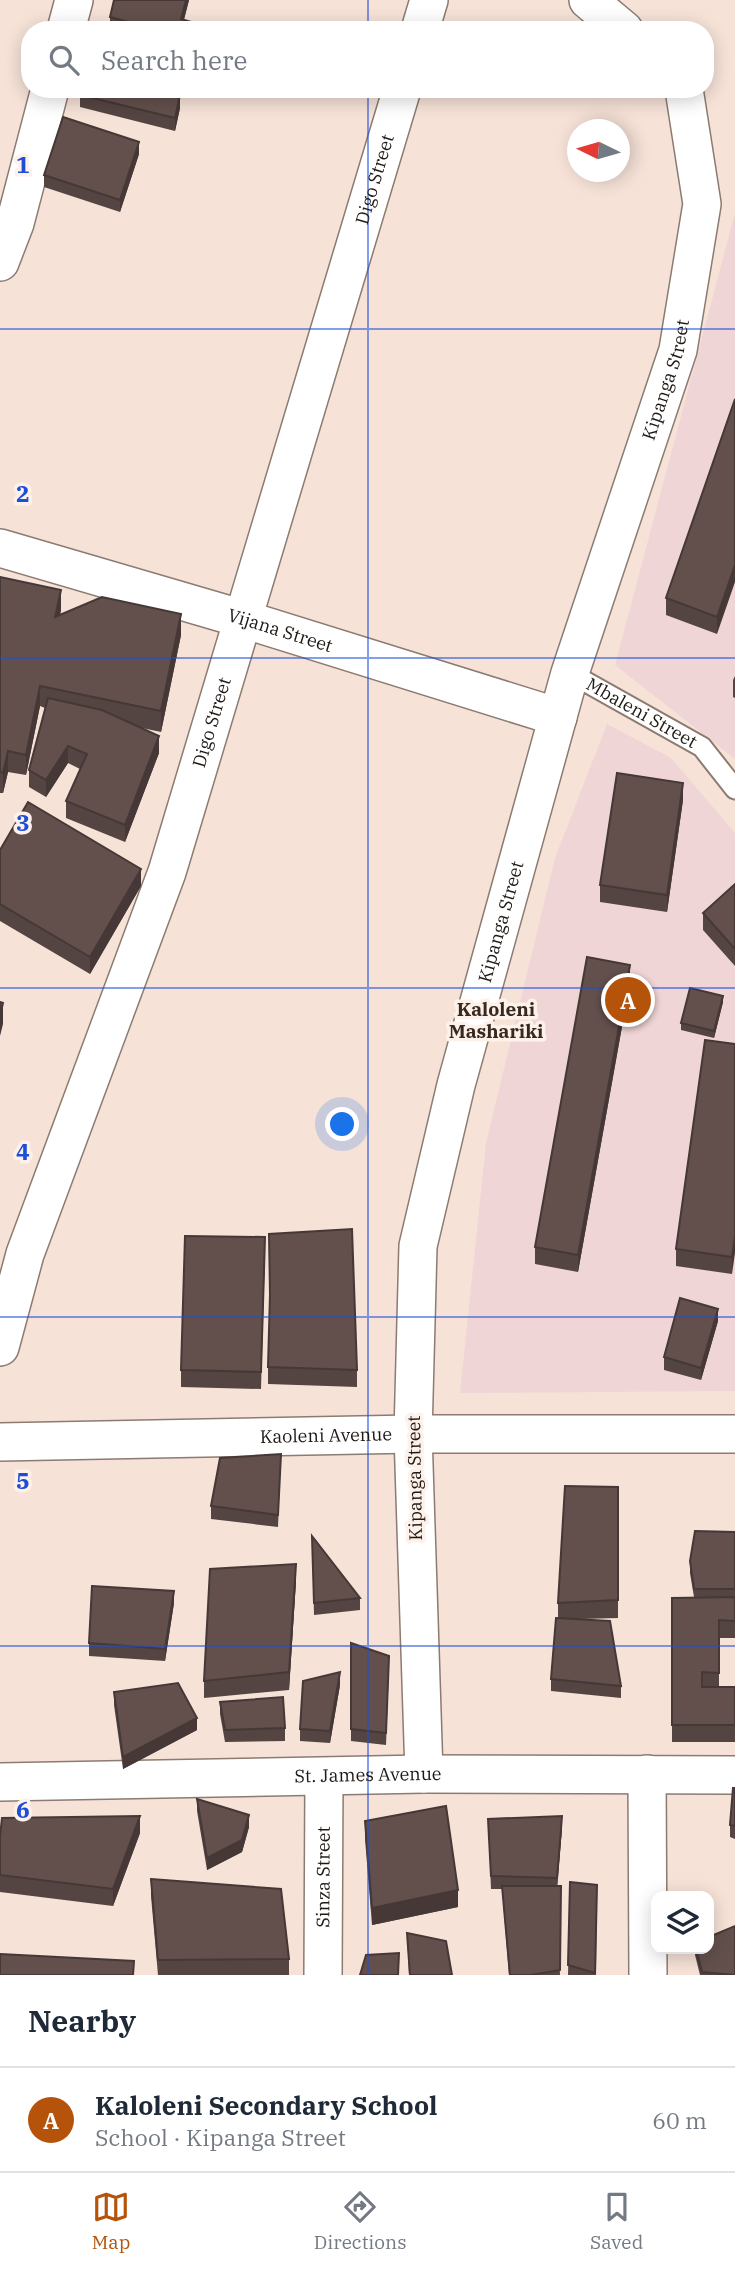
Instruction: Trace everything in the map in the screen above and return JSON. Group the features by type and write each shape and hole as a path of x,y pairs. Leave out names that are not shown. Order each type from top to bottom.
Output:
{"street":[{"path":"68,21 74,0"},
{"path":"423,21 429,0"},
{"path":"588,0 613,21"},
{"path":"0,262 7,220 47,98"},
{"name":"Digo Street","path":"0,1347 25,1254 167,872 399,98"},
{"name":"Kipanga Street","path":"424,1774 413,1434 418,1246 456,1086 570,673 678,350 702,204 685,98"},
{"name":"Vijana Street","path":"0,548 243,619 558,717"},
{"name":"Kaoleni Avenue","path":"0,1442 413,1434 735,1434"},
{"name":"St. James Avenue","path":"0,1782 424,1774 735,1775"},
{"path":"646,1774 648,1975"},
{"name":"Sinza Street","path":"323,1975 324,1777"}],"lane":[{"name":"Mbaleni Street","path":"570,673 702,747 735,789"}],"shaded area":[{"path":"735,213 735,759 615,665"},
{"path":"607,724 671,758 735,833 735,1391 460,1393 486,1143 555,858"}],"building":[{"path":"114,0 186,0 181,19 188,21 124,21 110,17"},
{"path":"92,98 179,98 175,118"},
{"path":"63,117 139,142 120,200 44,175"},
{"path":"735,399 735,565 717,617 666,598"},
{"path":"0,577 61,590 55,617 102,597 181,614 161,711 40,686 26,755 8,751 3,773 0,772"},
{"path":"48,698 102,710 159,736 125,825 66,801 87,754 68,746 46,780 29,770"},
{"path":"617,773 683,783 667,895 600,885"},
{"path":"28,802 141,869 90,957 0,904 0,850"},
{"path":"735,884 735,949 703,913"},
{"path":"587,957 630,965 578,1255 535,1247"},
{"path":"690,988 723,996 714,1031 681,1023"},
{"path":"705,1040 735,1044 735,1236 732,1257 676,1249"},
{"path":"352,1229 357,1370 268,1367 269,1234"},
{"path":"185,1236 265,1237 261,1372 181,1370"},
{"path":"680,1298 718,1309 701,1368 664,1357"},
{"path":"281,1454 278,1515 211,1506 220,1458"},
{"path":"565,1486 618,1487 618,1600 558,1603"},
{"path":"695,1531 735,1532 735,1589 694,1589 690,1561"},
{"path":"312,1536 360,1598 314,1603"},
{"path":"296,1564 289,1672 204,1681 210,1569"},
{"path":"92,1586 174,1591 165,1649 89,1643"},
{"path":"735,1597 735,1621 719,1620 719,1673 702,1672 702,1687 735,1687 735,1725 672,1725 672,1598"},
{"path":"556,1618 610,1621 621,1686 551,1679"},
{"path":"351,1643 389,1656 386,1733 351,1729"},
{"path":"340,1672 330,1731 300,1729 303,1681"},
{"path":"178,1683 197,1718 123,1757 114,1692"},
{"path":"283,1697 285,1728 225,1730 220,1702"},
{"path":"735,1788 735,1826 730,1825"},
{"path":"197,1799 249,1815 242,1840 207,1858"},
{"path":"446,1806 458,1890 372,1908 365,1821"},
{"path":"140,1816 113,1889 0,1875 2,1818"},
{"path":"562,1816 557,1878 491,1876 488,1819"},
{"path":"151,1879 281,1889 289,1959 158,1960"},
{"path":"570,1882 597,1885 595,1973 568,1965"},
{"path":"502,1886 561,1886 560,1970 510,1975"},
{"path":"735,1926 735,1975 702,1972 697,1954 714,1954 714,1935"},
{"path":"407,1933 446,1941 452,1975 410,1975"},
{"path":"399,1953 398,1975 360,1975 366,1955"},
{"path":"0,1954 134,1961 133,1975 0,1975"}],"place":[{"name":"Kaloleni Secondary School","path":"628,1000"}],"district":[{"name":"Kaloleni Mashariki","path":"496,1020"}]}
